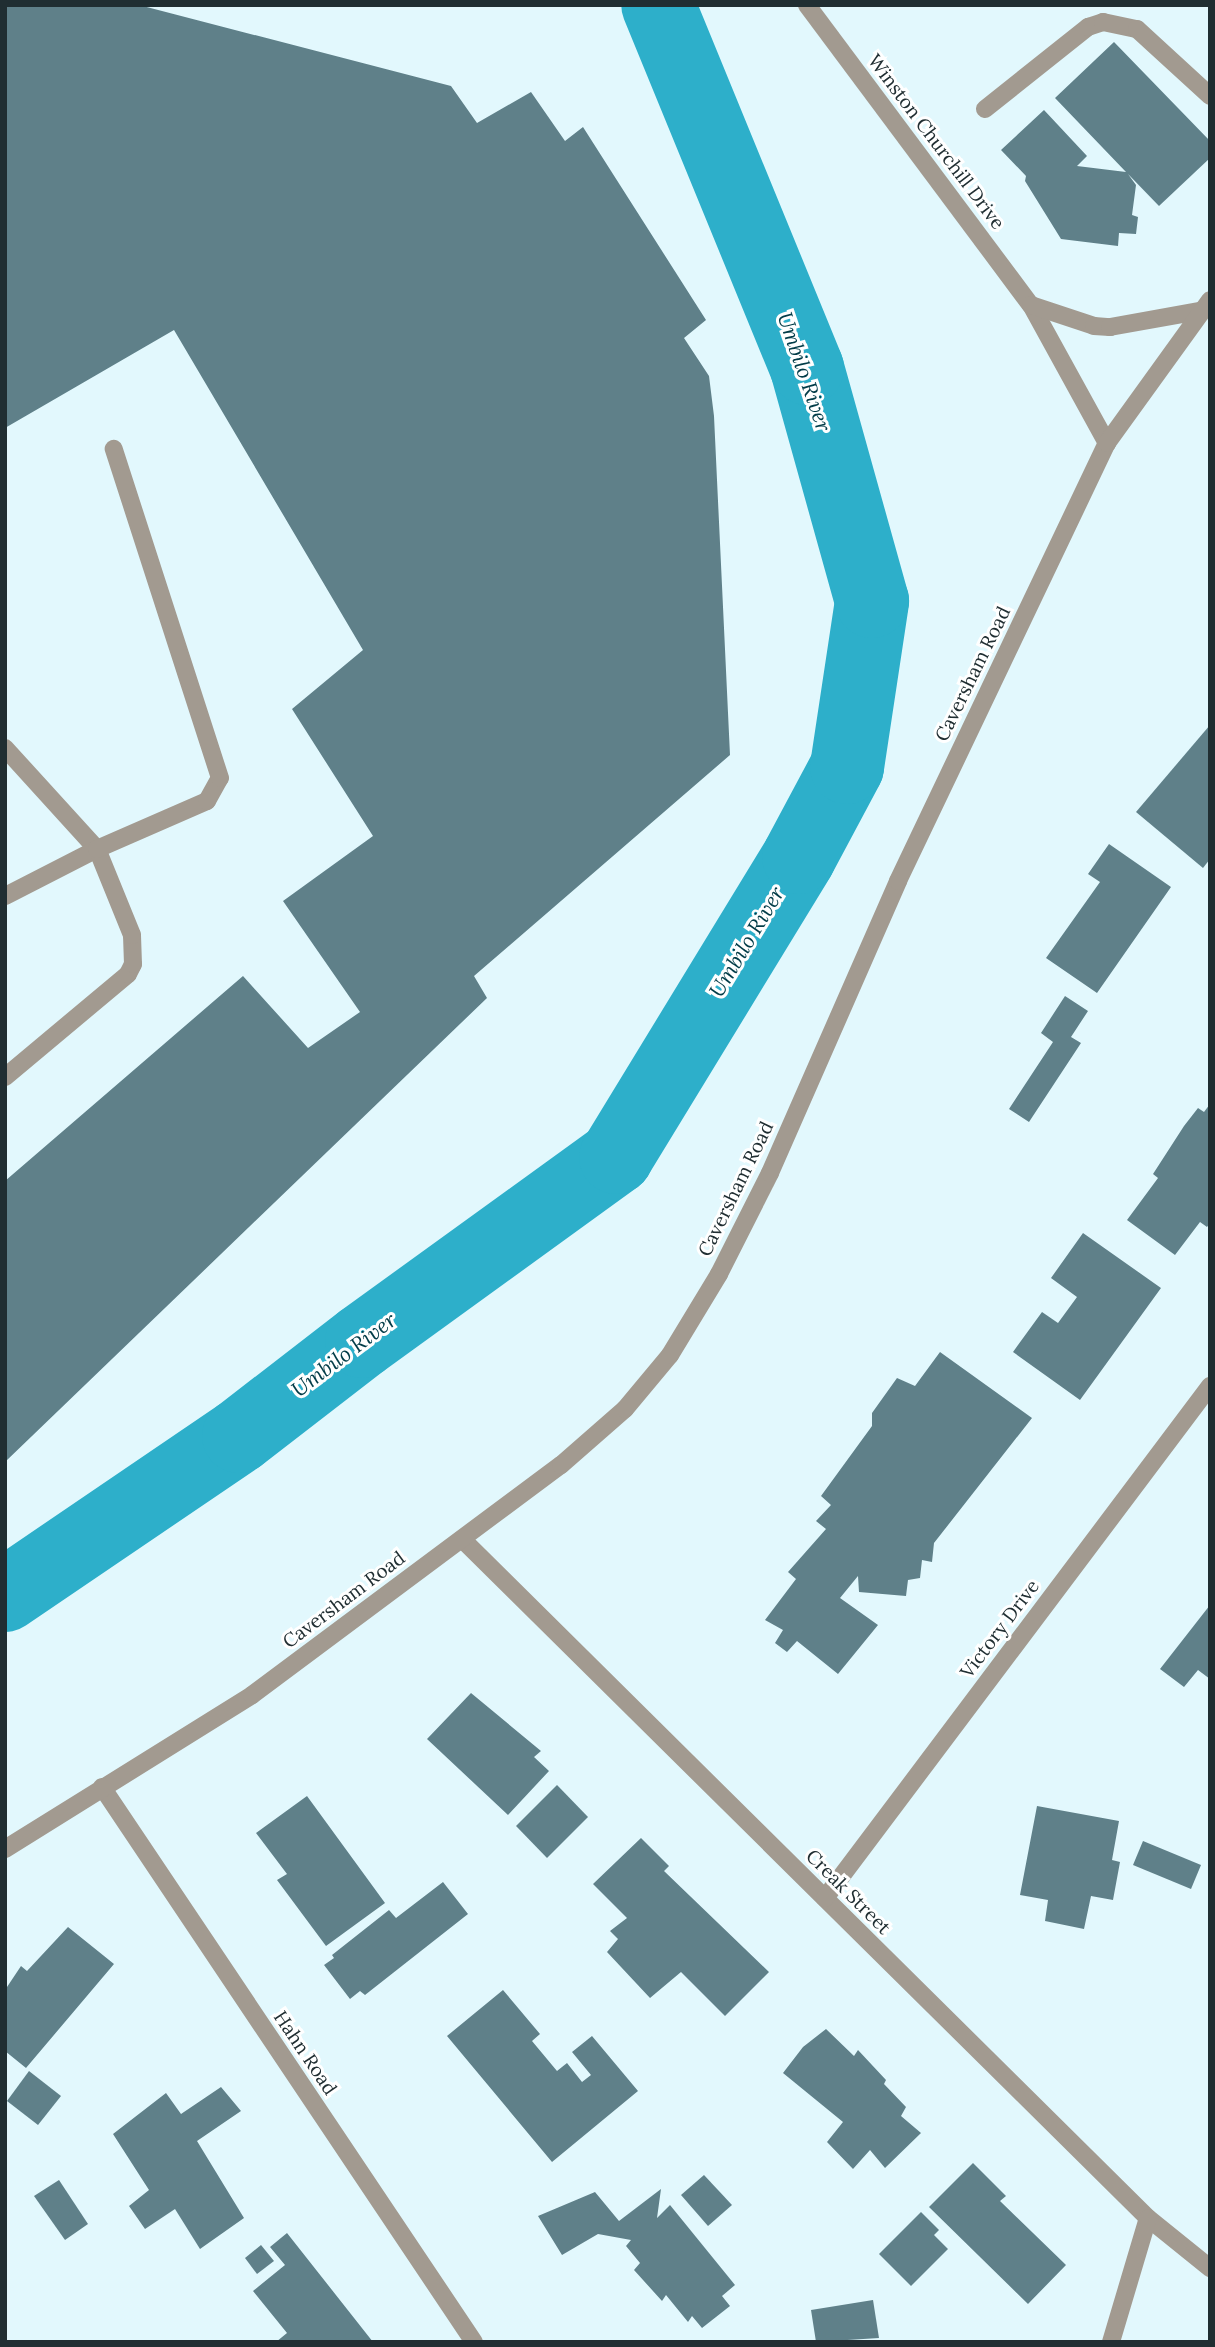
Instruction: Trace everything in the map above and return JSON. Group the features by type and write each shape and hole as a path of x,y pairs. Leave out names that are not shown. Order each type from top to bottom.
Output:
{"street":[{"name":"Winston Churchill Drive","path":"807,5 1031,304 1107,443"},
{"path":"985,109 1088,27 1103,22 1137,29 1210,96"},
{"path":"1031,304 1094,326 1110,327 1204,306"},
{"name":"Caversham Road","path":"5,1849 252,1695 462,1539 625,1409 670,1355 719,1274 770,1173 898,881 1107,443 1204,306"},
{"path":"5,896 97,849 207,801 220,778 114,449"},
{"path":"5,748 97,849 132,935 133,964 128,974 5,1077"},
{"name":"Victory Drive","path":"825,1898 1210,1386"},
{"name":"Creak Street","path":"462,1539 1148,2218 1210,2269"},
{"name":"Hahn Road","path":"102,1787 474,2342"},
{"path":"1111,2342 1148,2218"}],"building":[{"path":"5,5 139,5 451,86 477,123 531,92 565,141 583,127 706,320 684,338 709,376 714,416 730,755 474,976 487,998 5,1462 5,1181 243,976 308,1048 360,1012 283,901 373,836 292,709 363,650 174,330 5,428"},
{"path":"1114,42 1210,141 1210,158 1159,206 1128,174 1136,185 1132,215 1138,217 1136,234 1119,233 1118,246 1061,239 1025,181 1026,176 1001,150 1044,110 1087,156 1077,166 1126,172 1055,98"},
{"path":"1210,725 1210,859 1203,868 1136,812"},
{"path":"1109,844 1171,887 1097,993 1046,958 1100,882 1088,874"},
{"path":"1065,996 1088,1011 1071,1037 1081,1043 1029,1122 1009,1109 1053,1042 1041,1033"},
{"path":"1210,1104 1210,1223 1207,1227 1200,1222 1175,1255 1127,1220 1158,1178 1153,1174 1184,1126 1198,1108 1204,1112"},
{"path":"1083,1233 1161,1288 1080,1400 1013,1352 1042,1312 1058,1323 1077,1297 1051,1278"},
{"path":"940,1352 1032,1418 934,1543 932,1562 922,1560 920,1578 908,1580 906,1596 859,1592 858,1576 840,1598 878,1625 838,1674 797,1641 787,1652 775,1643 783,1630 765,1620 796,1579 788,1572 826,1529 816,1521 831,1505 821,1496 872,1426 872,1413 897,1378 915,1386"},
{"path":"1210,1605 1210,1679 1198,1670 1184,1687 1160,1669"},
{"path":"471,1693 541,1751 534,1757 549,1771 508,1815 427,1739"},
{"path":"557,1785 588,1817 547,1858 516,1826"},
{"path":"307,1796 385,1903 326,1946 277,1880 287,1874 256,1833"},
{"path":"1037,1806 1119,1821 1112,1860 1120,1862 1113,1900 1091,1896 1084,1929 1045,1921 1048,1900 1020,1895"},
{"path":"641,1838 669,1866 664,1871 769,1972 725,2016 681,1972 650,1998 607,1952 618,1939 610,1931 627,1918 593,1884"},
{"path":"1143,1841 1201,1865 1191,1889 1133,1865"},
{"path":"443,1882 468,1914 365,1995 360,1991 350,1999 324,1965 334,1958 332,1955 389,1910 396,1918"},
{"path":"68,1927 114,1964 26,2068 5,2051 5,1990 21,1966 27,1971"},
{"path":"503,1990 540,2034 532,2041 557,2071 567,2063 582,2082 591,2075 572,2052 592,2036 638,2091 552,2162 447,2036"},
{"path":"826,2029 854,2056 858,2050 886,2080 884,2084 906,2107 901,2116 921,2133 885,2168 870,2150 853,2169 827,2142 843,2122 783,2073 803,2047"},
{"path":"29,2071 61,2096 38,2125 7,2101"},
{"path":"221,2087 241,2111 197,2141 244,2218 200,2249 175,2209 145,2229 129,2206 149,2190 113,2134 166,2093 181,2114"},
{"path":"973,2163 1006,2196 1000,2201 1066,2265 1028,2304 929,2207"},
{"path":"704,2175 732,2205 708,2226 681,2195"},
{"path":"59,2180 88,2224 65,2240 34,2196"},
{"path":"661,2189 657,2218 670,2205 735,2285 722,2296 730,2306 702,2328 692,2316 688,2322 666,2295 662,2301 634,2270 640,2263 626,2246 631,2240 598,2234 562,2255 538,2216 595,2192 619,2221"},
{"path":"921,2212 939,2230 934,2235 948,2249 911,2286 879,2254"},
{"path":"287,2233 373,2342 276,2342 287,2333 253,2291 285,2265 270,2247"},
{"path":"261,2245 274,2261 257,2274 245,2258"},
{"path":"873,2300 879,2338 816,2342 811,2310"}],"waterway":[{"name":"Umbilo River","path":"5,1595 239,1436 362,1341 616,1157 799,857 847,767 872,601 807,368 658,5"}]}
